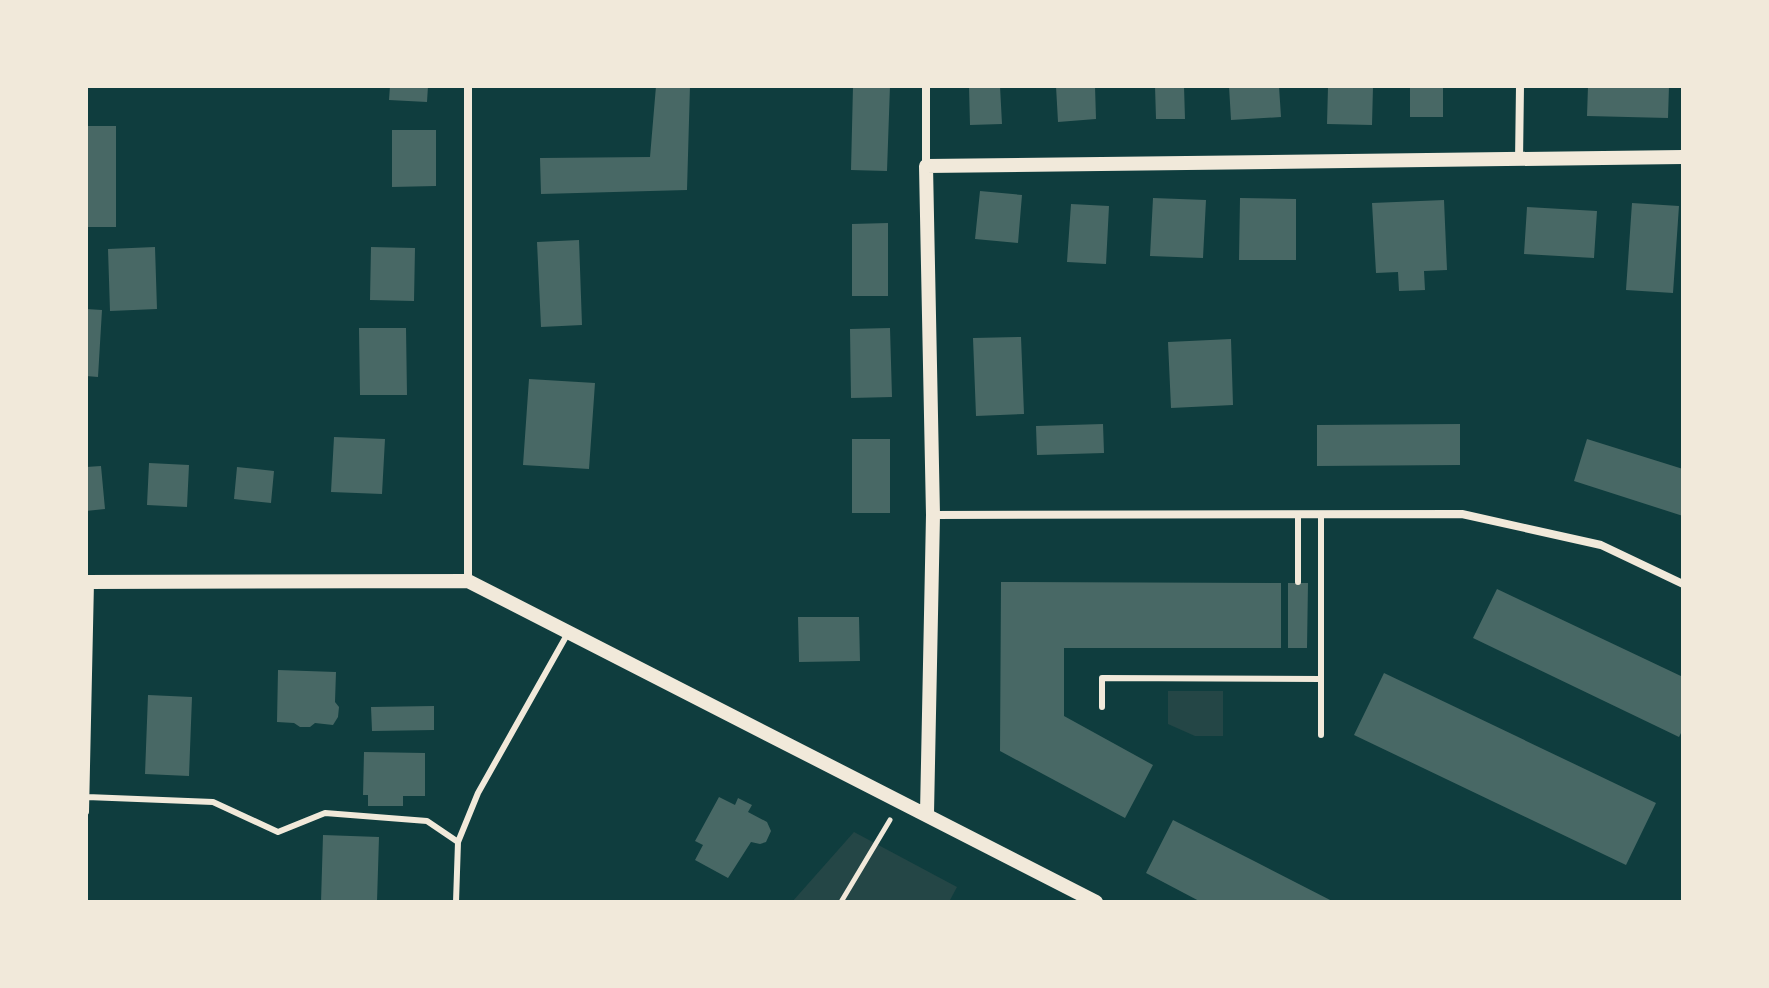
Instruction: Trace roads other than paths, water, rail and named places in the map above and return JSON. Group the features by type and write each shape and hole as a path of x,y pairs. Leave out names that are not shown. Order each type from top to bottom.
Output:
{"street":[{"path":"468,86 468,581"},
{"path":"926,86 933,515 927,813"},
{"path":"1519,161 1520,86"},
{"path":"926,166 1683,157"},
{"path":"933,515 1462,514 1601,545 1683,584"},
{"path":"89,582 468,581 1096,902"}],"lane":[{"path":"1298,515 1298,582"},
{"path":"1321,515 1321,735"},
{"path":"86,812 89,582"},
{"path":"456,902 458,842 478,793 569,632"},
{"path":"1102,707 1102,678 1321,679"},
{"path":"87,797 213,802 278,832 325,813 427,821 458,842"}]}
